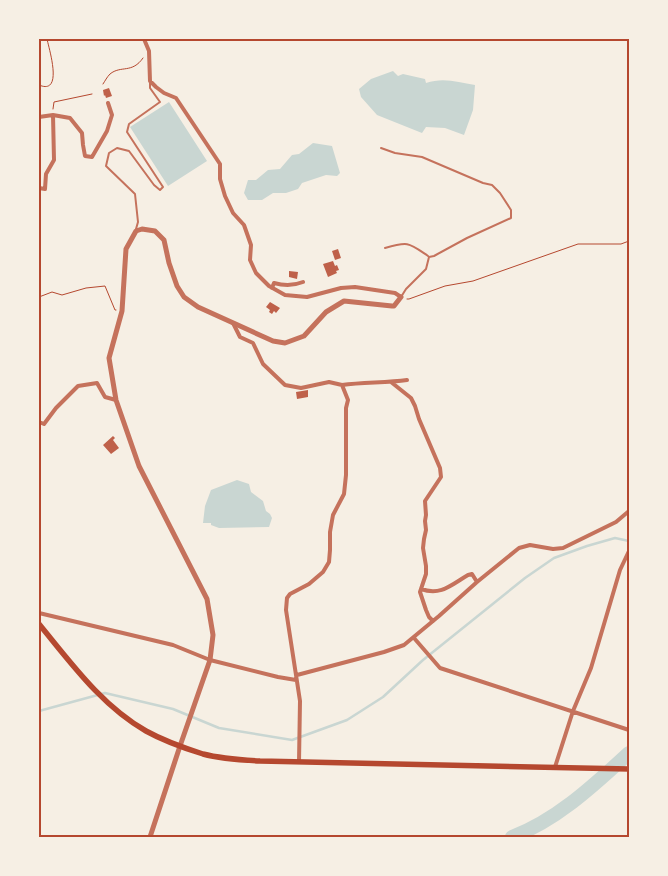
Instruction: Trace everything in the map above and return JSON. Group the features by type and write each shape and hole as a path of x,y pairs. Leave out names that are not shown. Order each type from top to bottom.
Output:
{"main road":[{"path":"39,624 95,690 117,711 145,731 166,741 204,754 228,759 260,761 629,769"}],"street":[{"path":"144,39 149,51 150,81 164,93 176,98 220,164 220,179 225,196 233,213 244,225 251,245 250,260 256,273 272,288 285,295 307,297 341,288 355,287 395,293 401,297 394,306 344,301 326,312 304,336 285,343 273,341 198,307 184,297 177,286 164,240 155,231 142,229 136,231 126,248 122,311 109,358 116,400 139,466 208,599 213,635 210,660 188,720 150,837"},
{"path":"39,117 53,115 70,118 82,133 82,145 85,156 92,157 106,132 112,115 108,103"},
{"path":"39,188 45,188 46,174 54,160 53,115"},
{"path":"272,288 274,283 294,285 303,282"},
{"path":"233,323 240,337 253,343 263,364 285,385 301,388 329,382 342,384 407,380"},
{"path":"391,382 411,398 440,468 441,477 425,501 426,530 423,548 426,574 420,592 429,617 433,621"},
{"path":"39,422 44,424 56,408 78,386 97,383 105,397 116,400"},
{"path":"299,762 300,700 286,610 287,598 290,594 309,584 323,572 328,562 333,515 344,494 346,475 346,408 348,400 342,384"},
{"path":"297,675 404,645 519,548 530,545 553,549 563,548 616,522 629,511"},
{"path":"555,767 573,711 591,668 620,570 629,551"},
{"path":"421,589 428,592 437,592 472,574 477,582"},
{"path":"39,613 173,645 210,660 296,680"},
{"path":"414,638 440,668 629,730"}],"lane":[{"path":"136,231 138,222 134,194 106,166 109,153 116,148 129,151 154,185 160,190 163,187 127,132 128,124 160,102 150,88 150,81"},
{"path":"381,148 395,153 422,157 483,183 492,184 511,210 511,218 429,257"},
{"path":"385,248 405,243 414,246 429,257"},
{"path":"401,297 406,289 426,269 429,257"}],"path":[{"path":"39,85 47,87 54,78 47,39"},
{"path":"103,84 108,75 114,71 126,70 135,66 140,63 143,57"},
{"path":"53,115 54,102 92,94"},
{"path":"401,297 409,299 445,286 473,281 578,244 621,244 629,241"},
{"path":"39,297 52,292 62,295 86,288 105,286 115,310 122,311"}],"shaded area":[{"path":"393,71 398,76 403,74 425,79 426,83 444,80 475,85 473,110 464,135 445,128 426,127 422,133 377,115 361,97 359,89 371,79"},
{"path":"169,102 207,161 168,186 130,127"},
{"path":"313,143 332,146 340,173 337,176 326,175 302,183 298,189 286,193 273,193 262,200 248,200 244,193 248,180 256,180 268,170 280,169 292,155 299,154"},
{"path":"237,480 249,484 251,492 263,501 266,511 272,518 269,527 219,528 211,525 211,523 203,523 205,506 211,490"}],"building":[{"path":"109,88 112,96 106,98 103,90"},
{"path":"338,249 341,258 335,260 332,251"},
{"path":"333,261 339,270 328,277 323,264"},
{"path":"289,271 298,272 297,279 289,277"},
{"path":"270,302 280,308 276,313 274,311 272,314 266,307"},
{"path":"308,390 308,397 297,399 296,392"},
{"path":"113,436 115,438 113,440 119,448 111,454 103,445"}],"waterway":[{"path":"39,711 105,693 173,709 219,728 292,740 347,720 383,697 423,660 525,578 554,558 615,538 629,541"},
{"path":"512,837 529,830 574,801 629,753"}]}
